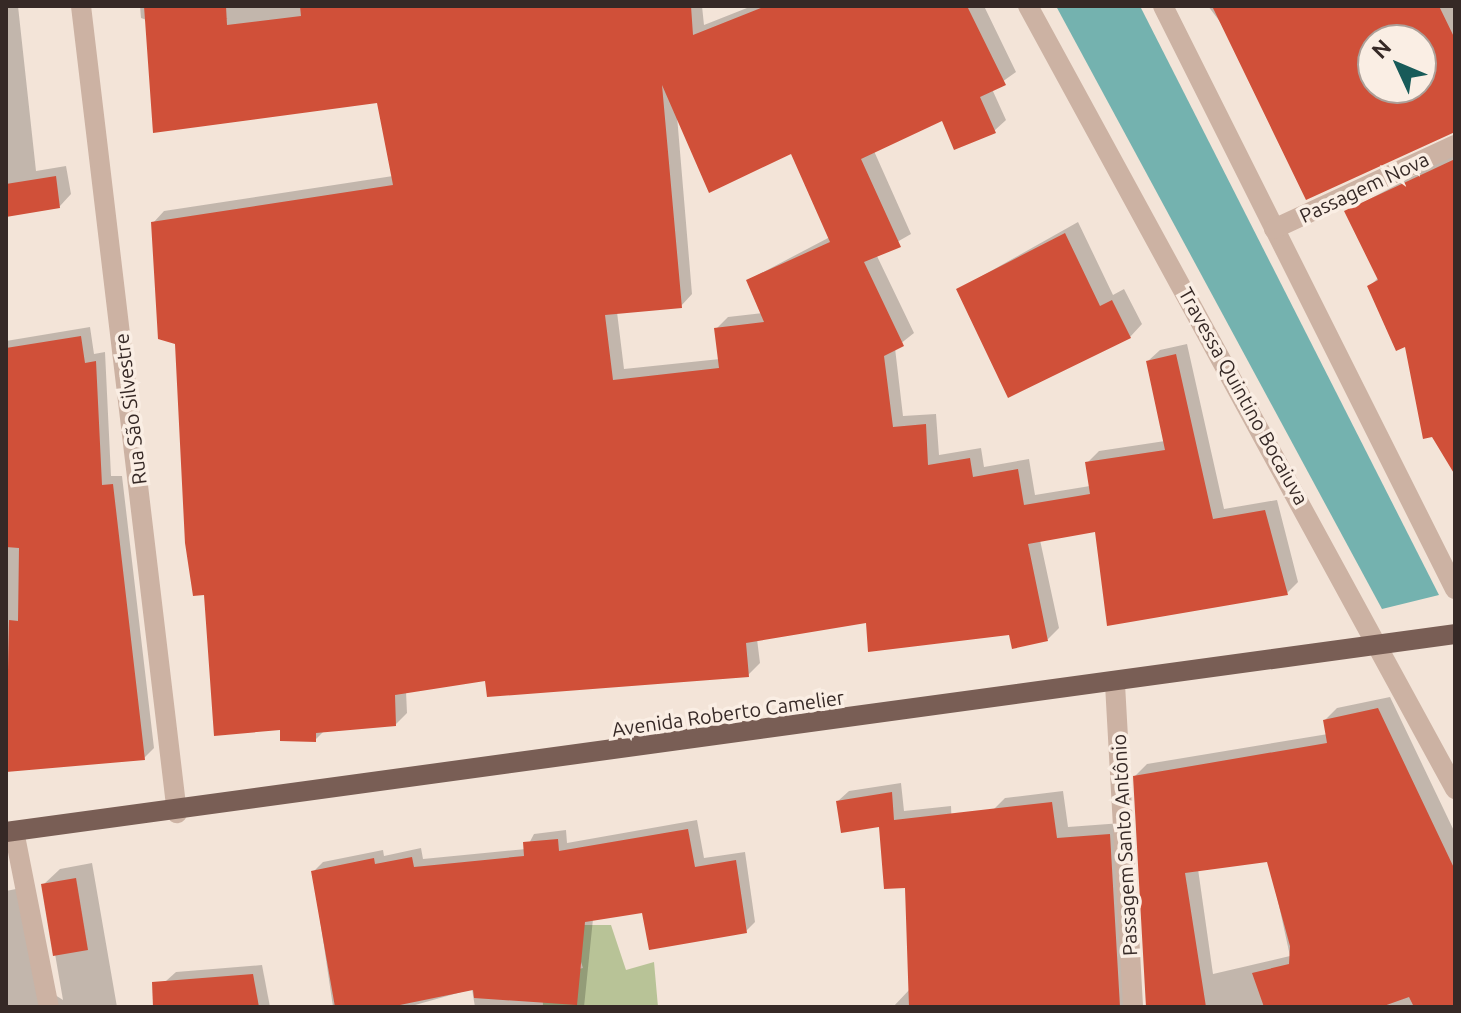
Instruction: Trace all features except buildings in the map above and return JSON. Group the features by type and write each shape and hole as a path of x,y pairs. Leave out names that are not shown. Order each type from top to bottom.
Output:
{"main road":[{"name":"Avenida Roberto Camelier","path":"10,832 177,813 1455,634"}],"street":[{"name":"Rua São Silvestre","path":"81,6 177,813"},
{"name":"Travessa Quintino Bocaiuva","path":"1028,6 1380,643 1455,789"},
{"path":"1163,6 1455,589"},
{"name":"Passagem Nova","path":"1274,229 1455,145"},
{"name":"Passagem Santo Antônio","path":"1115,684 1133,1007"},
{"path":"10,832 49,1007"}],"green space":[{"path":"569,925 611,925 626,970 654,962 658,1007 543,1007 542,977 583,968"}],"water":[{"path":"1056,6 1140,6 1439,595 1382,609"}]}
